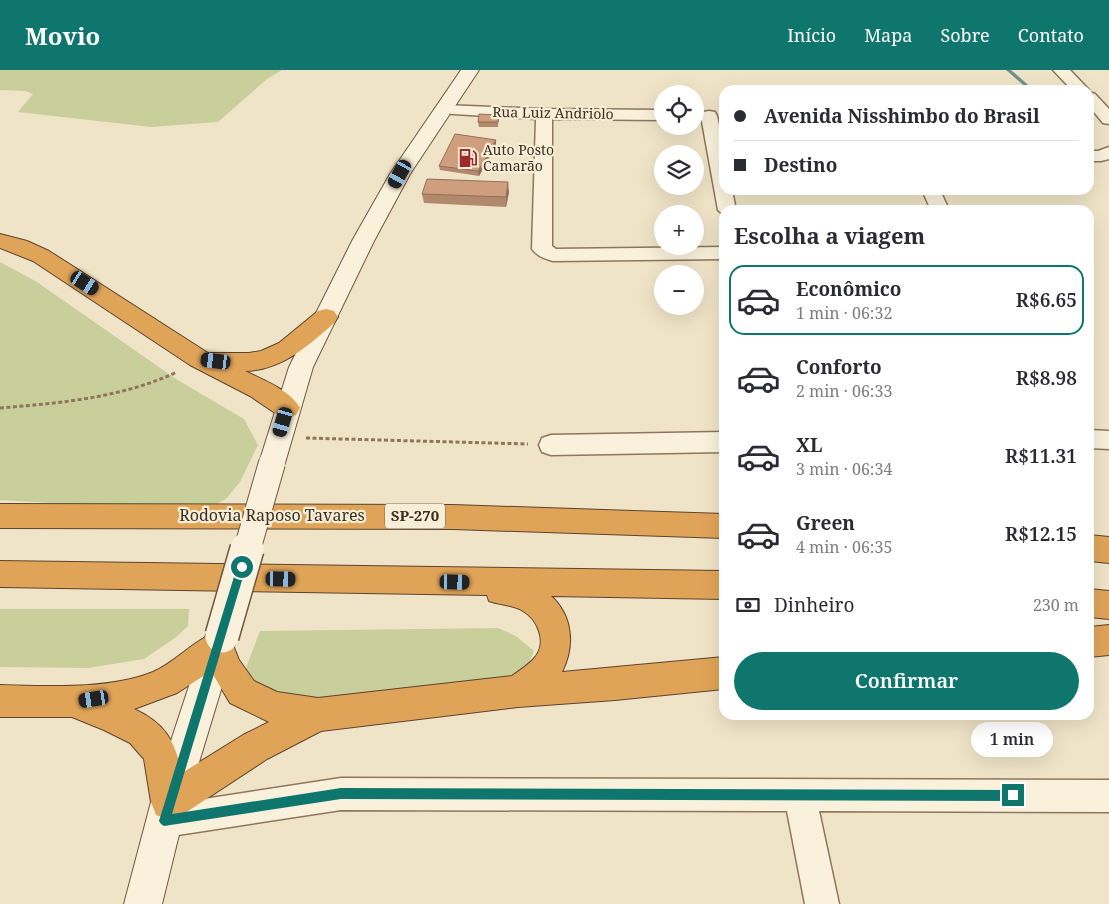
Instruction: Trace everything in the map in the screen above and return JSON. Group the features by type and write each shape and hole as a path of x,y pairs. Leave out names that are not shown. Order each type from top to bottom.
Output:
{"highway":[{"path":"0,241 19,246 48,260 200,359 259,389 287,408"},
{"path":"200,359 255,363 272,358 302,338 326,316"},
{"path":"0,509 106,515"},
{"name":"Rodovia Raposo Tavares","path":"0,516 364,515 559,519 719,526"},
{"path":"1094,548 1109,550"},
{"path":"0,574 719,585"},
{"path":"455,582 521,595 536,602 546,613 553,625 556,639 554,654 538,676 518,691"},
{"path":"1094,603 1109,604"},
{"path":"1094,642 1109,640"},
{"path":"0,702 76,702 147,690 197,663 220,641"},
{"path":"220,641 227,670 242,692 275,708 318,714 518,691 719,674"},
{"path":"76,702 114,718 149,736 161,757 167,773 167,811"},
{"path":"167,811 255,747 318,714"}],"main road":[{"path":"143,904 167,811 220,641 287,408 301,367 363,241 400,174 470,70"}],"street":[{"path":"1061,70 1076,85"},
{"path":"1094,102 1109,119"},
{"name":"Rua Luiz Andriolo","path":"444,110 654,116"},
{"path":"544,114 542,249 553,255 719,253"},
{"path":"709,116 719,168"},
{"path":"1094,156 1101,156 1109,152"},
{"path":"1094,439 1109,440"},
{"path":"551,445 719,442"},
{"path":"167,811 341,794 1109,796"},
{"path":"800,795 822,904"}],"path":[{"path":"0,408 50,404 112,394 173,374 200,359"},
{"path":"275,450 551,445"}],"green space":[{"path":"0,70 282,70 267,79 218,122 151,127 18,112 33,94 25,91 0,90"},
{"path":"0,262 37,282 176,379 244,419 258,445 240,482 226,499 209,508 152,509 0,500"},
{"path":"0,609 189,609 188,626 175,638 144,659 88,668 0,667"},
{"path":"498,628 516,636 534,651 527,668 519,679 294,702 247,683 246,668 260,631"}],"building":[{"path":"479,114 499,115 498,122 478,122"},
{"name":"Auto Posto Camarão","path":"455,134 496,140 478,171 439,166"},
{"path":"427,179 508,182 506,197 422,194"}],"waterway":[{"path":"1008,70 1026,85"}],"place":[{"name":"Auto Posto Camarão","path":"468,158"}],"route":[{"path":"242,567 164,821 341,794 1013,795"}]}
